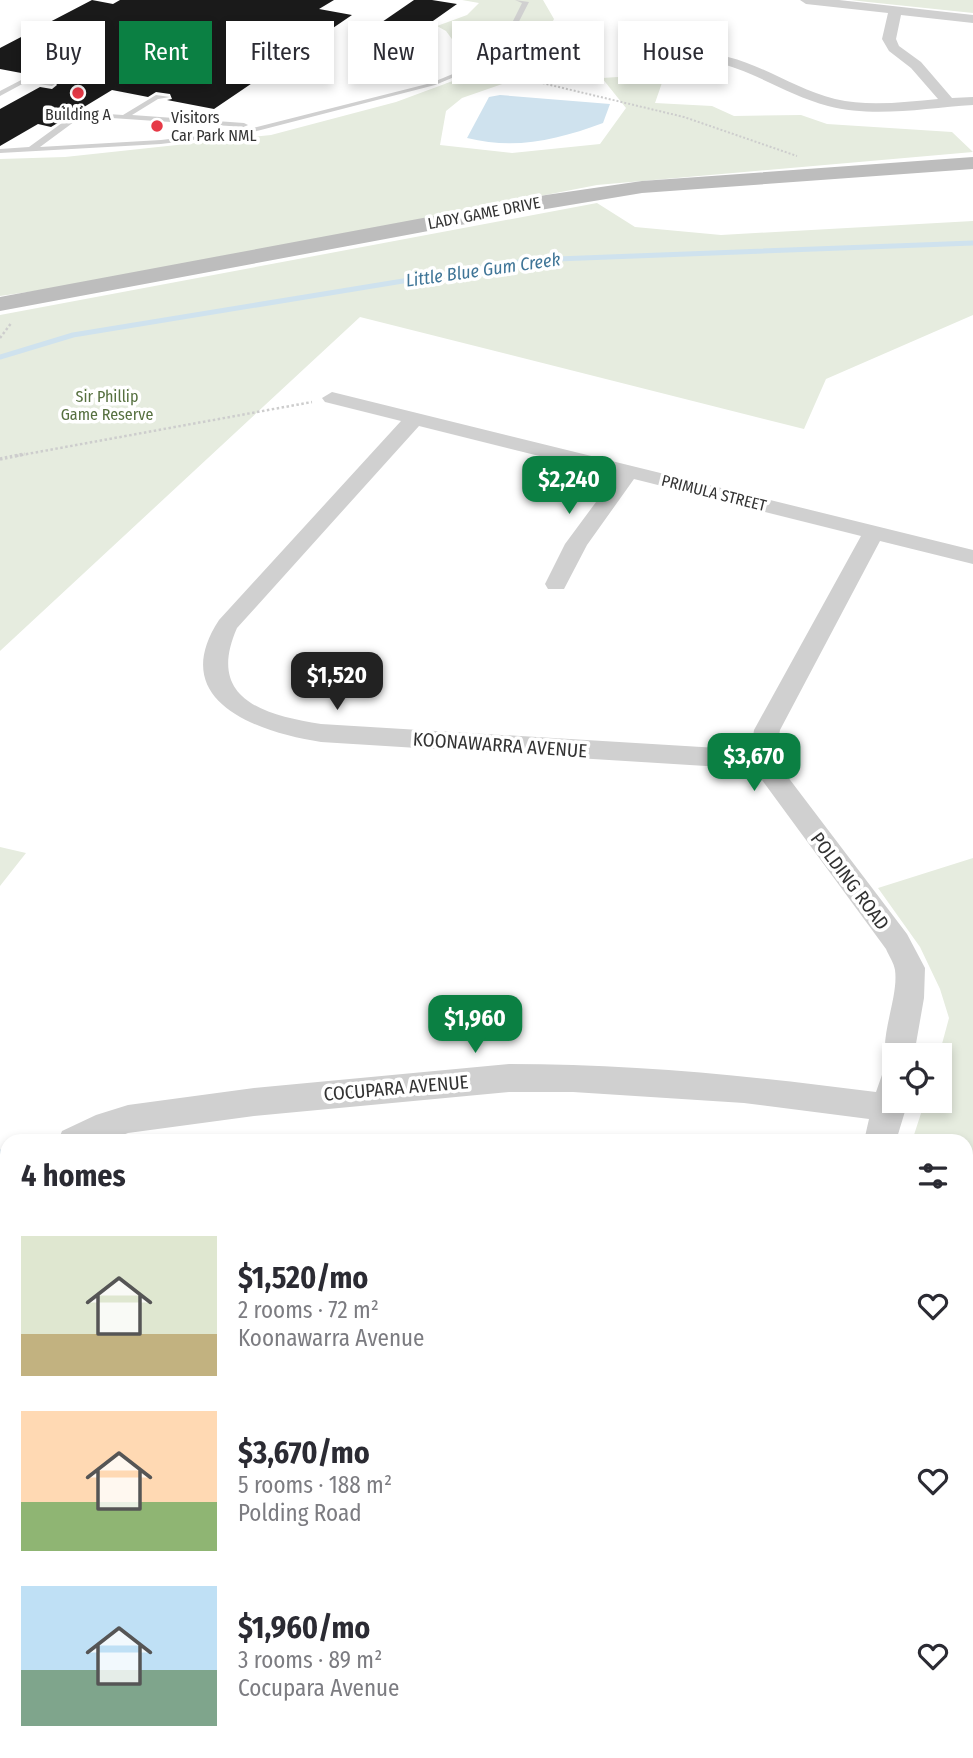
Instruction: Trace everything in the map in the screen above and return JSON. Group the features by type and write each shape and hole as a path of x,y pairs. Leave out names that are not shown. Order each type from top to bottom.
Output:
{"main road":[{"name":"LADY GAME DRIVE","path":"0,304 545,202 693,181 973,163"}],"street":[{"path":"806,0 973,19"},
{"path":"895,11 890,39 894,48 916,65 948,102"},
{"path":"728,61 747,65 820,100 841,105 973,101"},
{"name":"PRIMULA STREET","path":"332,398 973,557"},
{"name":"KOONAWARRA AVENUE","path":"415,418 227,625 219,638 213,662 219,684 236,705 264,722 321,733 762,760"},
{"path":"556,584 576,544 629,471"},
{"path":"762,760 767,730 873,534"},
{"name":"POLDING ROAD","path":"762,760 770,775 897,942 910,968 909,998 901,1043"},
{"name":"COCUPARA AVENUE","path":"88,1134 128,1119 254,1102 509,1078 573,1078 882,1095"},
{"path":"882,1134 887,1113"}],"lane":[{"path":"515,21 523,1"},
{"path":"0,151 162,142 268,127 433,84 452,76"},
{"path":"0,94 21,82"},
{"path":"126,116 156,97 166,97"},
{"path":"57,120 80,114 268,127"},
{"path":"30,150 80,114"},
{"path":"39,143 37,136 41,129"}],"path":[{"path":"550,84 644,105 763,143 833,172"},
{"path":"0,459 332,398"}],"green space":[{"path":"462,0 543,0 554,19 452,21 452,39 438,27 467,15 479,3"},
{"path":"851,0 973,0 973,13 868,2"},
{"path":"618,77 618,84 662,84 655,103 712,106 734,116 801,115 827,124 952,132 973,152 597,185 105,281 0,296 0,159 65,157 271,135 396,102 452,81 452,84 502,84 462,98 446,111 440,145 512,153 600,144 626,108 604,80 604,78"},
{"name":"Sir Phillip Game Reserve","path":"597,203 635,227 721,235 973,221 973,315 826,379 804,429 360,317 0,651 0,315"},
{"path":"0,847 26,853 0,886"},
{"path":"973,858 973,1134 914,1134 921,1113 952,1113 952,1043 942,1043 949,1018 940,989 920,947 878,888"}],"water":[{"path":"500,95 610,104 603,123 569,134 519,143 467,138 489,97"}],"building":[{"path":"92,0 113,4 120,0 334,0 319,9 352,15 334,27 334,21 226,21 226,84 251,84 214,109 167,100 172,99 170,94 156,92 148,97 112,90 51,127 38,124 0,146 0,109 40,87 52,89 56,84 105,84 105,21 52,21"},
{"path":"414,0 457,4 433,21 383,21"},
{"path":"21,37 21,73 0,69 0,48"}],"waterway":[{"name":"Little Blue Gum Creek","path":"0,357 73,335 531,260 973,243"}],"place":[{"name":"Building A","path":"78,93"},
{"name":"Visitors Car Park NML","path":"157,126"}]}
